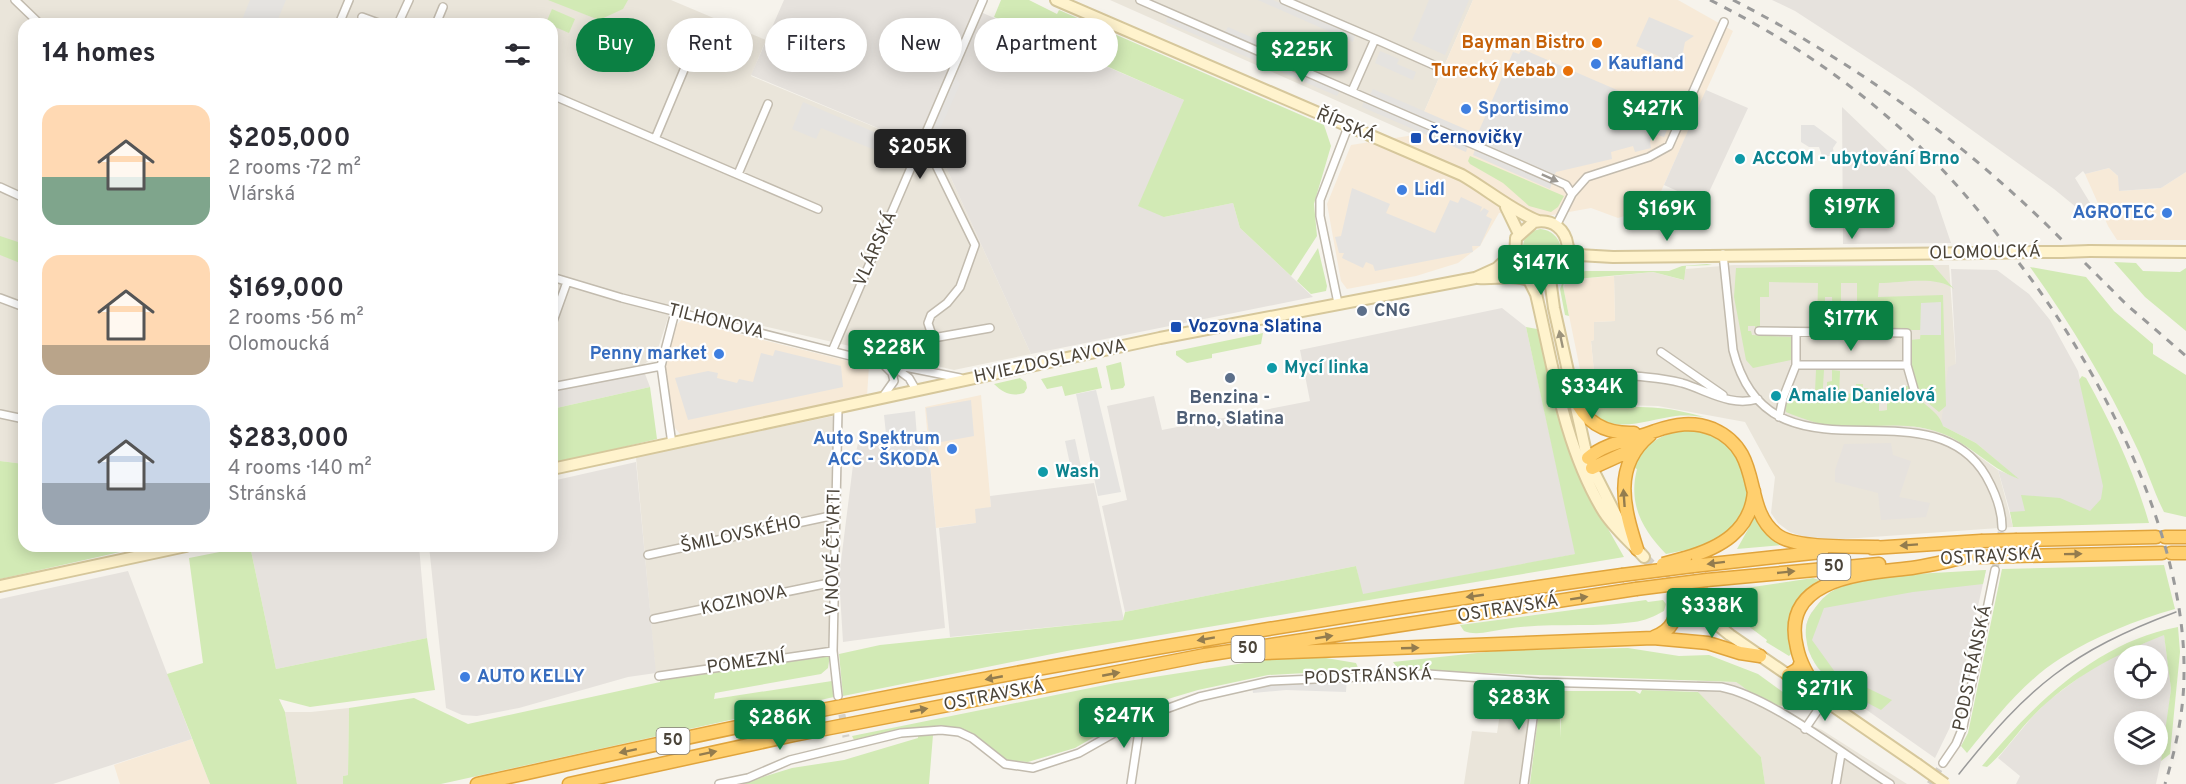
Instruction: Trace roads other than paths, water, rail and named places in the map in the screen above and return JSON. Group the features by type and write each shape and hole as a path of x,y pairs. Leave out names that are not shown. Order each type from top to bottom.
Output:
{"highway":[{"name":"50","path":"1574,396 1584,415 1601,428 1621,433 1653,432"},
{"name":"50","path":"1588,458 1626,439 1686,424 1704,426 1720,433 1742,453 1768,525 1784,540 1802,545 1878,547"},
{"name":"50","path":"1641,553 1624,506 1623,492 1625,473 1637,447 1653,432"},
{"path":"1588,458 1637,447"},
{"name":"50","path":"1689,562 1724,543 1742,526 1751,509 1753,484"},
{"name":"OSTRAVSKÁ","path":"477,784 780,718 1202,639 1622,575 1689,562 1982,541 2186,537"},
{"name":"OSTRAVSKÁ","path":"568,784 862,721 1205,655 1636,589 1707,580 1962,558 2186,553"},
{"name":"50","path":"1824,701 1802,662 1795,643 1796,623 1805,602 1820,588 1854,575 1905,569 1962,558"},
{"path":"1653,638 1667,632 1672,625 1680,598"},
{"name":"50","path":"1205,655 1653,638 1708,643 1740,653 1760,656"},
{"path":"1788,675 1798,669 1802,662"}],"main road":[{"name":"ŘÍPSKÁ","path":"1056,0 1462,175 1501,199 1518,213 1538,221"},
{"path":"1501,199 1519,234"},
{"path":"1565,266 1569,249 1565,235 1556,226 1538,221 1519,234 1514,252 1517,266 1536,294 1571,437 1597,501 1610,521 1641,553"},
{"name":"OLOMOUCKÁ","path":"1569,249 1578,255 1613,257 1723,254 2186,252"},
{"name":"HVIEZDOSLAVOVA","path":"558,469 916,390 1338,303 1475,278 1502,264 1514,252"},
{"path":"1475,278 1526,279 1539,282 1550,279 1575,261 1613,257"},
{"path":"1550,279 1550,291 1588,458"},
{"path":"1559,390 1620,524 1641,553"},
{"path":"0,586 137,552"},
{"path":"1680,598 1945,784"}],"street":[{"path":"15,0 34,18"},
{"path":"342,18 349,0"},
{"path":"400,18 408,0"},
{"name":"VLÁRSKÁ","path":"832,350 983,0"},
{"name":"ŘÍPSKÁ","path":"1140,0 1566,185 1572,194"},
{"path":"1284,0 1445,70"},
{"path":"438,18 443,7"},
{"path":"362,16 367,18"},
{"path":"1556,226 1572,194 1587,177 1649,157 1669,146 1724,22"},
{"path":"1352,91 1375,39"},
{"path":"655,139 683,72"},
{"path":"558,98 818,209"},
{"path":"738,174 768,104"},
{"path":"1338,303 1320,216 1320,200 1348,127"},
{"path":"920,149 931,155 975,245 960,287 947,303 931,315 928,323 933,338 990,328"},
{"path":"0,187 18,195"},
{"path":"1723,254 1733,350 1737,365 1758,399 1779,417 1831,431 1921,432 1953,445 1978,463 1993,487 2002,527"},
{"name":"TILHONOVA","path":"558,279 675,312 880,363 937,375 974,378"},
{"path":"558,307 567,282"},
{"path":"0,298 18,305"},
{"path":"672,444 661,366 675,312"},
{"path":"1759,331 1907,333 1907,365 1915,393"},
{"path":"1779,417 1783,398 1796,365 1796,333"},
{"path":"1661,352 1727,399"},
{"path":"880,363 892,373 894,381 882,398"},
{"name":"TILHONOVA","path":"880,363 903,372 916,390"},
{"path":"1796,365 1907,365"},
{"path":"558,386 661,366"},
{"path":"1686,385 1688,371"},
{"path":"1602,375 1652,378 1686,385 1738,403 1758,399"},
{"name":"V NOVÉ ČTVRTI","path":"838,408 833,651 838,696"},
{"path":"0,414 18,418"},
{"name":"ŠMILOVSKÉHO","path":"648,555 835,514"},
{"name":"PODSTRÁNSKÁ","path":"1943,763 1956,744 1963,727 1995,570"},
{"name":"KOZINOVA","path":"654,620 834,582"},
{"name":"POMEZNÍ","path":"659,675 833,651"},
{"name":"PODSTRÁNSKÁ","path":"718,784 748,778 790,760 901,733 940,730 959,732 972,738 1005,764 1034,768 1079,753 1141,718 1199,697 1270,681 1428,674 1538,682 1721,687 1740,691 1805,729 1890,784"},
{"path":"1524,784 1538,682"},
{"path":"1805,729 1824,701"},
{"path":"1131,784 1141,718"},
{"path":"846,737 849,746"},
{"path":"1836,784 1841,754"}],"tunnel":[{"path":"1995,570 2002,527"},
{"path":"1644,557 1684,598"},
{"path":"840,704 846,737"},
{"path":"1930,784 1943,763"}],"tram line":[{"path":"1959,774 2007,717 2054,675 2079,657 2108,642 2176,612"}],"railway":[{"path":"1710,0 1795,48 1834,74 1871,103 1940,167 2003,242"},
{"path":"1733,0 1823,50 1908,107 1988,171 2063,241"},
{"path":"2019,263 2079,352 2107,403 2133,456 2154,511 2170,566 2181,621 2184,673 2179,729 2165,784"},
{"path":"2085,263 2127,305 2186,356"}],"place":[{"name":"Bayman Bistro","path":"1597,43"},
{"name":"Kaufland","path":"1596,64"},
{"name":"Turecký Kebab","path":"1568,71"},
{"name":"Sportisimo","path":"1466,109"},
{"name":"Černovičky","path":"1416,138"},
{"name":"ACCOM - ubytování Brno","path":"1740,159"},
{"name":"Lidl","path":"1402,190"},
{"name":"AGROTEC","path":"2167,213"},
{"name":"CNG","path":"1362,311"},
{"name":"Vozovna Slatina","path":"1176,327"},
{"name":"Penny market","path":"719,354"},
{"name":"Mycí linka","path":"1272,368"},
{"name":"Benzina - Brno, Slatina","path":"1230,378"},
{"name":"Amalie Danielová","path":"1776,396"},
{"name":"Auto Spektrum ACC - ŠKODA","path":"952,449"},
{"name":"Wash","path":"1043,472"},
{"name":"AUTO KELLY","path":"465,677"}]}
